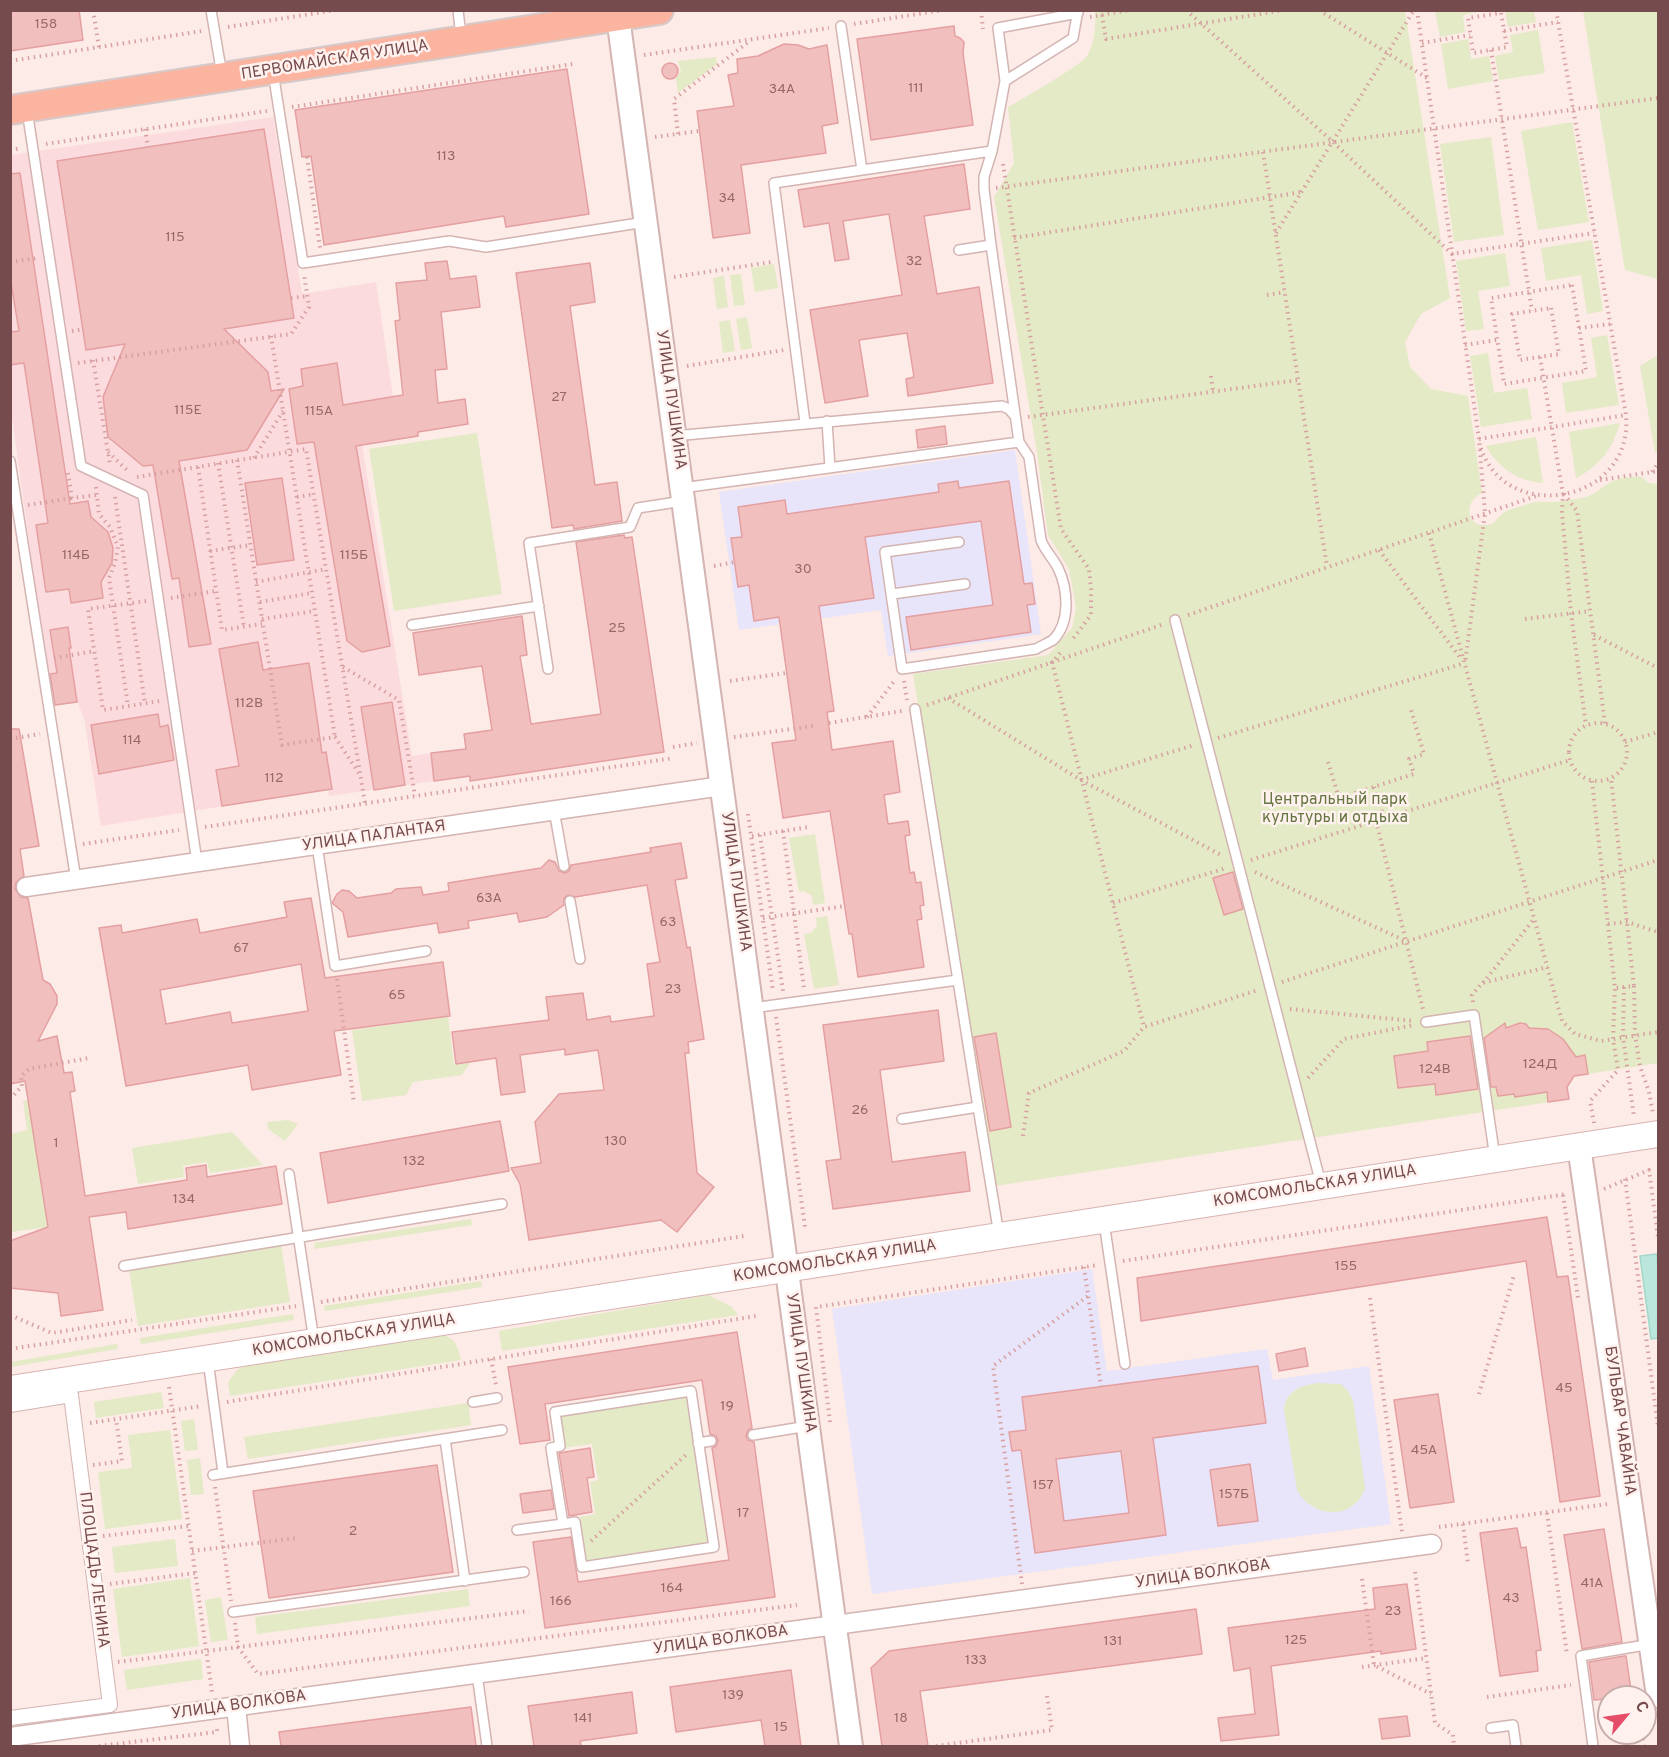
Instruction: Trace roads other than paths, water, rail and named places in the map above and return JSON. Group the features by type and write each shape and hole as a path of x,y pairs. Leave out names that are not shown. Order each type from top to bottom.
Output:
{"main road":[{"name":"ПЕРВОМАЙСКАЯ УЛИЦА","path":"18,109 659,10"},
{"name":"КОМСОМОЛЬСКАЯ УЛИЦА","path":"10,1389 1657,1134"}],"street":[{"name":"УЛИЦА ПУШКИНА","path":"618,17 851,1746"},
{"name":"УЛИЦА ПАЛАНТАЯ","path":"26,887 722,786"},
{"name":"БУЛЬВАР ЧАВАЙНА","path":"1579,1146 1659,1696"},
{"name":"ПЛОЩАДЬ ЛЕНИНА","path":"10,1405 71,1395 110,1705 10,1718"},
{"name":"УЛИЦА ВОЛКОВА","path":"10,1737 1432,1544"},
{"path":"236,1706 240,1746"}],"lane":[{"path":"211,10 222,78"},
{"path":"458,10 462,41"},
{"path":"959,542 885,552 902,669 1036,649 1052,640 1063,624 1066,607 1062,577 1045,551 1041,540 1029,457 1019,442 991,245 984,177 992,151 1005,81 999,28 1078,14 1073,38 1005,81"},
{"path":"841,26 862,170"},
{"path":"273,70 303,263 449,241 486,247 645,222"},
{"path":"18,109 65,364 81,466 143,495 197,862"},
{"path":"805,423 774,183 992,151"},
{"path":"959,250 991,245"},
{"path":"675,436 1002,406 1009,409 1015,418"},
{"path":"827,421 830,468"},
{"path":"548,669 530,543 630,527 638,508 682,494 830,468 1019,442"},
{"path":"10,461 76,880"},
{"path":"892,594 965,584"},
{"path":"412,625 539,606"},
{"path":"1175,620 1322,1186"},
{"path":"912,710 999,1237"},
{"path":"554,810 564,867"},
{"path":"317,845 335,966 426,951"},
{"path":"570,901 580,959"},
{"path":"752,1008 958,980"},
{"path":"1426,1022 1474,1015 1495,1159"},
{"path":"902,1119 978,1107"},
{"path":"290,1174 315,1342"},
{"path":"124,1266 502,1204"},
{"path":"1104,1220 1125,1364"},
{"path":"207,1359 224,1473"},
{"path":"517,1530 562,1524 575,1522 582,1567 714,1547 691,1391 555,1412 560,1446 551,1448 562,1524"},
{"path":"474,1402 497,1398"},
{"path":"753,1435 808,1426"},
{"path":"213,1475 502,1430"},
{"path":"445,1439 465,1581"},
{"path":"698,1443 711,1441"},
{"path":"233,1612 524,1572"},
{"path":"1593,1746 1581,1656 1651,1644"},
{"path":"477,1674 487,1746"},
{"path":"1491,1728 1514,1725 1516,1746"}],"water":[{"path":"1657,1254 1658,1338 1651,1339 1640,1256"}],"park label":[{"name":"Центральный парк культуры и отдыха","path":"1335,810"}]}
